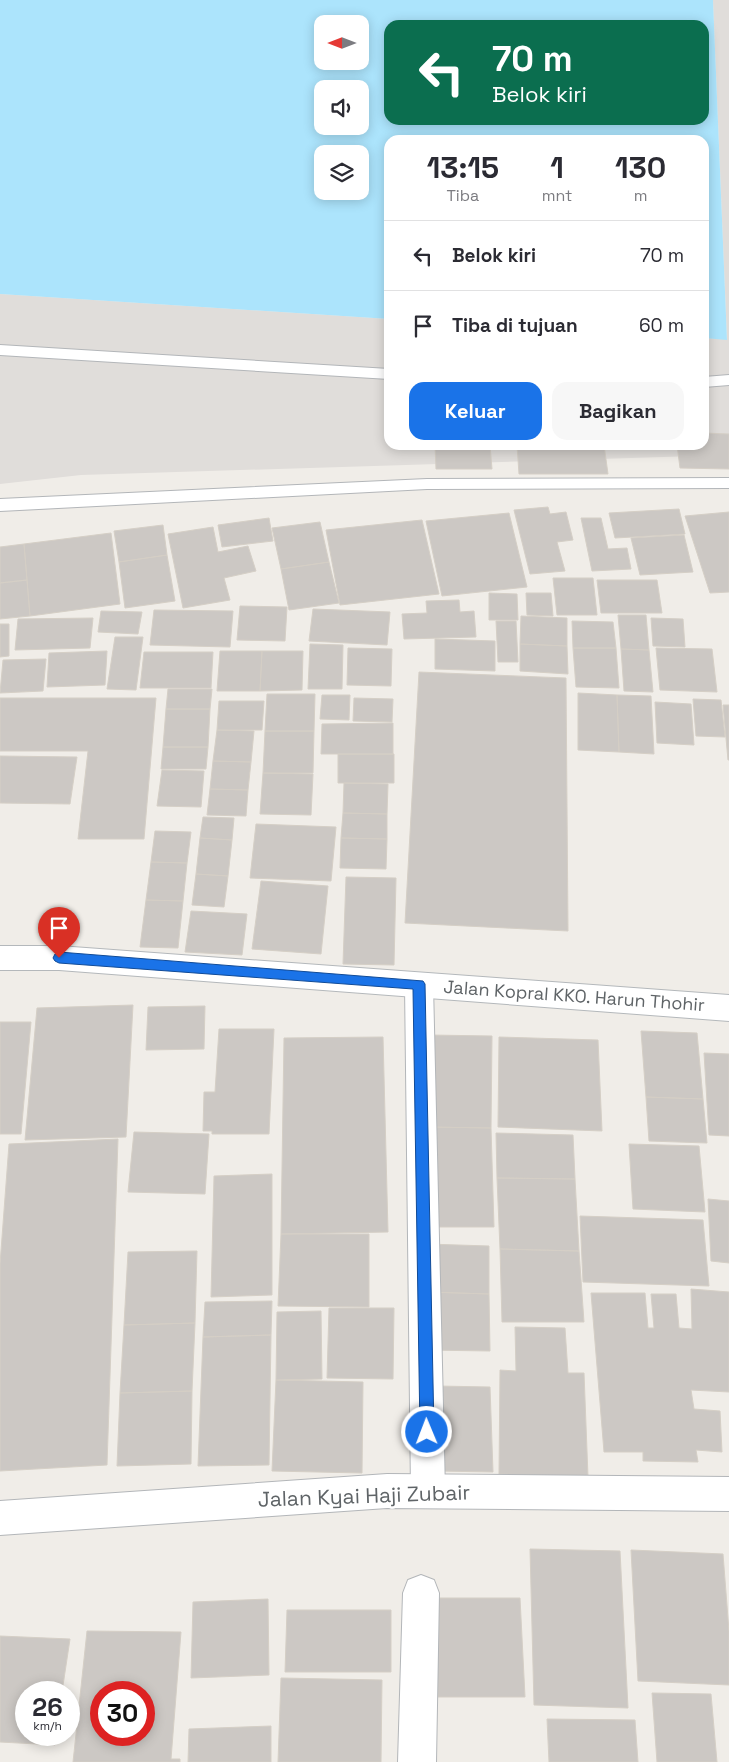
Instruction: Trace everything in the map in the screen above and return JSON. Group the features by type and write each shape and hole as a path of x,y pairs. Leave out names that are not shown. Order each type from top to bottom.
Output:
{"street":[{"name":"Jalan Kopral KKO. Harun Thohir","path":"0,958 59,958 729,1008"},
{"path":"419,984 428,1491"},
{"name":"Jalan Kyai Haji Zubair","path":"0,1518 377,1492 729,1494"},
{"path":"417,1762 421,1593"}],"lane":[{"path":"0,350 384,374"},
{"path":"709,382 729,380"},
{"path":"0,506 428,484 729,484"}],"shaded area":[{"path":"713,0 729,0 729,455 81,475 0,484 0,294 384,319 384,450 709,450 709,338 727,339"}],"water":[{"path":"0,0 713,0 727,340 709,338 709,135 384,135 384,319 0,294"}],"building":[{"path":"709,433 729,434 729,469 680,468 678,450 709,450"},
{"path":"435,450 490,450 492,469 436,469"},
{"path":"517,450 605,450 608,474 519,474"},
{"path":"548,507 550,514 566,512 573,540 557,542 565,571 530,574 514,510"},
{"path":"679,509 685,534 615,538 609,513"},
{"path":"729,512 729,592 710,593 685,516"},
{"path":"509,513 527,587 442,596 426,521"},
{"path":"269,518 273,541 222,547 218,525"},
{"path":"581,518 601,518 608,549 627,548 631,569 592,571"},
{"path":"422,520 439,594 340,605 326,530"},
{"path":"320,522 329,562 281,569 272,528"},
{"path":"163,525 167,555 119,562 114,531"},
{"path":"213,527 218,552 248,546 256,571 224,578 230,600 183,608 168,534"},
{"path":"111,533 120,604 30,616 24,544"},
{"path":"684,535 693,572 640,575 631,538"},
{"path":"24,544 27,580 0,583 0,547"},
{"path":"167,555 175,601 125,608 119,562"},
{"path":"329,562 339,603 289,610 281,569"},
{"path":"553,578 593,578 597,615 557,615"},
{"path":"27,580 30,616 0,619 0,583"},
{"path":"597,580 657,580 662,613 601,613"},
{"path":"489,593 517,594 518,620 489,620"},
{"path":"526,593 551,593 553,616 527,615"},
{"path":"459,600 460,612 474,611 476,637 404,639 402,614 427,613 426,601"},
{"path":"240,606 287,607 285,641 237,640"},
{"path":"313,609 390,612 387,645 309,641"},
{"path":"154,610 233,611 230,647 150,645"},
{"path":"101,611 142,612 138,634 98,632"},
{"path":"618,615 646,615 649,650 621,649"},
{"path":"521,616 567,618 567,646 520,644"},
{"path":"93,618 90,648 15,650 18,619"},
{"path":"651,618 683,619 685,647 653,646"},
{"path":"496,621 516,621 518,662 498,662"},
{"path":"572,621 613,622 616,648 573,648"},
{"path":"0,624 9,624 9,656 0,657"},
{"path":"115,637 143,637 136,690 107,689"},
{"path":"435,639 495,641 495,671 435,669"},
{"path":"310,644 343,645 342,689 308,689"},
{"path":"520,644 567,646 568,674 520,671"},
{"path":"348,648 392,649 391,686 347,685"},
{"path":"573,648 616,648 619,688 576,687"},
{"path":"656,648 712,649 717,692 660,690"},
{"path":"621,649 649,650 653,692 624,691"},
{"path":"107,651 105,685 47,687 49,653"},
{"path":"220,651 262,651 260,691 217,691"},
{"path":"262,651 303,651 302,690 260,691"},
{"path":"144,652 213,652 211,688 140,688"},
{"path":"46,659 43,691 0,693 3,660"},
{"path":"419,672 566,678 568,931 405,923"},
{"path":"168,689 212,689 210,709 166,709"},
{"path":"578,693 617,695 619,752 578,750"},
{"path":"267,694 315,694 314,731 265,731"},
{"path":"322,695 350,695 349,720 320,719"},
{"path":"617,695 651,696 654,754 619,752"},
{"path":"0,698 156,698 144,839 78,839 88,751 0,751"},
{"path":"354,698 393,699 392,722 353,721"},
{"path":"693,699 721,700 725,737 696,736"},
{"path":"219,701 264,701 262,730 217,730"},
{"path":"655,702 691,704 694,745 657,743"},
{"path":"723,705 729,705 729,760 728,760"},
{"path":"166,709 210,709 208,747 163,747"},
{"path":"393,723 393,754 321,754 322,724"},
{"path":"217,730 254,731 251,762 213,761"},
{"path":"265,731 314,731 313,773 263,773"},
{"path":"163,747 208,747 206,769 161,769"},
{"path":"338,754 394,754 394,783 338,783"},
{"path":"0,756 77,757 70,804 0,803"},
{"path":"213,761 251,762 248,790 210,789"},
{"path":"162,770 204,771 201,807 157,806"},
{"path":"263,773 313,774 311,815 260,814"},
{"path":"344,783 388,784 387,814 343,813"},
{"path":"210,789 248,790 246,816 207,815"},
{"path":"343,813 387,814 387,839 341,838"},
{"path":"203,817 234,818 232,840 200,838"},
{"path":"256,824 336,827 331,881 250,878"},
{"path":"155,831 191,832 187,863 151,862"},
{"path":"200,838 232,840 228,876 196,874"},
{"path":"341,838 387,839 386,869 340,868"},
{"path":"151,862 187,863 183,901 146,900"},
{"path":"196,874 228,876 224,907 192,905"},
{"path":"346,877 396,878 394,965 343,964"},
{"path":"261,881 328,886 321,954 252,949"},
{"path":"146,900 183,901 178,948 140,947"},
{"path":"191,911 247,914 242,955 185,952"},
{"path":"133,1005 126,1137 25,1140 37,1008"},
{"path":"205,1006 204,1049 146,1050 148,1007"},
{"path":"0,1022 31,1022 21,1134 0,1134"},
{"path":"219,1029 274,1029 269,1134 212,1134 212,1131 203,1131 204,1092 215,1092"},
{"path":"641,1031 697,1033 703,1099 646,1097"},
{"path":"429,1035 492,1036 491,1128 429,1127"},
{"path":"383,1037 388,1232 281,1234 284,1038"},
{"path":"499,1037 598,1040 602,1131 498,1127"},
{"path":"704,1053 729,1054 729,1136 709,1135"},
{"path":"646,1097 703,1099 707,1143 649,1141"},
{"path":"429,1127 491,1128 494,1227 430,1227"},
{"path":"134,1132 209,1134 205,1194 128,1192"},
{"path":"496,1133 573,1135 575,1179 497,1178"},
{"path":"118,1139 107,1465 0,1471 0,1264 9,1144"},
{"path":"629,1144 699,1146 705,1212 633,1209"},
{"path":"272,1174 272,1295 211,1297 214,1176"},
{"path":"497,1178 575,1179 579,1251 500,1249"},
{"path":"708,1199 729,1201 729,1263 711,1261"},
{"path":"580,1216 703,1220 709,1286 583,1282"},
{"path":"281,1234 369,1234 369,1307 278,1306"},
{"path":"427,1244 489,1246 489,1294 427,1292"},
{"path":"500,1249 579,1251 584,1322 502,1322"},
{"path":"197,1251 195,1323 124,1325 128,1252"},
{"path":"691,1289 729,1292 729,1392 691,1390 694,1409 720,1411 722,1452 696,1450 698,1462 643,1461 643,1452 604,1452 591,1293 645,1293 648,1328 654,1328 651,1294 676,1294 679,1328 692,1329"},
{"path":"427,1292 489,1294 490,1351 426,1350"},
{"path":"272,1301 271,1335 203,1337 205,1302"},
{"path":"329,1308 394,1308 393,1379 327,1378"},
{"path":"321,1311 322,1379 276,1380 277,1312"},
{"path":"195,1323 192,1391 120,1393 124,1325"},
{"path":"515,1327 565,1328 568,1373 584,1373 588,1477 499,1474 500,1370 516,1371"},
{"path":"271,1335 269,1465 198,1466 203,1337"},
{"path":"276,1380 363,1382 362,1473 272,1471"},
{"path":"437,1386 490,1387 493,1472 438,1471"},
{"path":"192,1391 191,1464 117,1466 120,1393"},
{"path":"530,1549 620,1551 628,1708 534,1705"},
{"path":"631,1550 723,1554 729,1631 729,1685 638,1681"},
{"path":"436,1598 520,1598 525,1697 438,1697"},
{"path":"268,1599 269,1675 191,1678 193,1602"},
{"path":"287,1610 391,1610 391,1672 285,1672"},
{"path":"87,1631 181,1632 171,1759 180,1759 180,1762 73,1762 75,1746 80,1746 80,1696"},
{"path":"0,1636 70,1639 64,1681 15,1681 15,1743 0,1742"},
{"path":"281,1678 382,1680 381,1762 278,1762"},
{"path":"652,1693 711,1694 717,1762 657,1762"},
{"path":"547,1719 635,1720 638,1762 549,1762"},
{"path":"271,1726 271,1762 188,1762 189,1729"}],"route":[{"path":"59,958 419,984 427,1432"}]}
